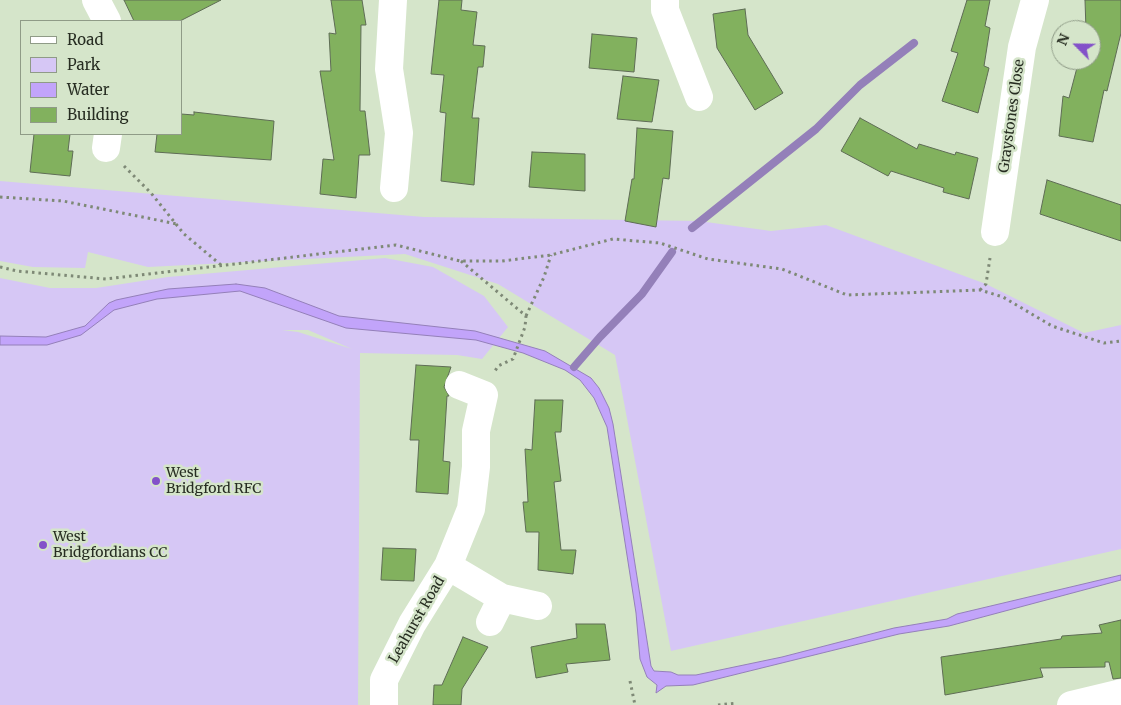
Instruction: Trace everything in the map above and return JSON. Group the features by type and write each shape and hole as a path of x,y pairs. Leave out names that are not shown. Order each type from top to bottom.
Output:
{"street":[{"path":"96,0 106,20"},
{"path":"393,0 389,69 399,133 394,188"},
{"path":"665,0 665,10 699,97"},
{"name":"Graystones Close","path":"995,232 1022,47 1035,0"},
{"name":"Leahurst Road","path":"384,705 384,680 412,624 448,566 471,509 476,467 476,431 484,395 459,385"},
{"name":"Leahurst Road","path":"448,566 502,598 538,606"},
{"path":"490,622 502,598"},
{"path":"1071,705 1121,693"}],"path":[{"path":"107,141 184,234 222,265"},
{"path":"0,198 64,202 177,224"},
{"path":"980,290 986,284 995,232"},
{"path":"0,267 17,271 106,278 396,245 460,261 502,261 551,254 613,239 660,243 708,259 782,270 847,295 980,290 1003,297 1052,326 1104,343 1121,341"},
{"path":"513,359 525,327 526,316 544,278 551,254"},
{"path":"460,261 526,316"},
{"path":"630,681 636,705"},
{"path":"718,705 737,703"}],"green space":[{"path":"0,181 424,217 699,221 771,231 826,225 986,284 1084,333 1121,325 1121,549 671,651 615,355 498,284 405,254 148,267 88,252 85,268 33,267 0,261"},
{"path":"385,258 433,267 484,296 508,327 482,359 457,355 360,353 358,705 0,705 0,278 50,288 96,288 168,277","holes":["282,330 308,330 352,349 298,332"]}],"water":[{"path":"236,284 265,288 339,316 475,331 545,351 591,378 599,388 609,408 613,424 651,666 654,671 671,672 678,675 696,675 782,657 894,628 947,619 957,614 1121,575 1121,580 949,626 899,634 693,685 666,686 656,693 657,685 647,677 640,659 636,613 607,427 594,398 580,380 565,370 523,353 476,340 346,328 240,291 157,299 114,310 81,335 47,345 0,345 0,336 46,337 85,326 109,303 116,300 168,289"}],"building":[{"path":"124,0 221,0 182,20 134,20"},
{"path":"331,0 362,0 366,25 361,25 360,111 365,111 370,155 359,155 356,198 320,194 323,159 334,160 320,71 331,71 329,33 336,34"},
{"path":"439,0 462,0 461,10 477,12 473,45 485,46 483,67 478,67 472,118 479,118 474,185 441,181 446,113 440,112 444,75 431,74"},
{"path":"967,0 990,0 985,26 990,28 984,66 989,68 978,113 942,101 958,53 951,51"},
{"path":"1085,0 1121,0 1121,33 1107,91 1104,90 1093,142 1059,136 1063,96 1069,98 1076,70 1101,70 1101,20 1086,20"},
{"path":"745,9 748,35 783,93 755,110 717,48 713,14"},
{"path":"592,34 637,38 634,72 589,68"},
{"path":"623,76 659,80 652,122 617,119"},
{"path":"194,112 274,121 271,160 155,152 157,135 182,135 182,114 194,115"},
{"path":"860,118 917,149 919,144 955,155 956,152 978,158 969,199 943,192 944,188 891,171 888,176 841,151"},
{"path":"637,128 673,131 669,179 663,178 656,227 625,221 632,179 634,179"},
{"path":"34,135 70,135 68,151 73,151 70,176 30,172"},
{"path":"532,152 585,154 585,191 529,187"},
{"path":"1047,180 1121,205 1121,241 1040,214"},
{"path":"416,365 451,367 444,387 449,396 447,396 443,461 450,462 448,494 416,492 419,440 410,440"},
{"path":"535,400 563,400 561,432 555,432 561,481 554,482 561,550 576,550 573,574 538,570 539,532 526,532 523,502 528,502 525,449 532,450"},
{"path":"383,548 416,549 414,581 381,580"},
{"path":"1121,620 1121,678 1113,679 1109,662 1105,662 1105,667 1040,668 1043,677 945,695 941,657 1061,639 1062,636 1102,633 1099,625"},
{"path":"576,624 605,624 610,660 566,664 568,672 536,678 531,647 577,638"},
{"path":"463,637 488,647 462,689 461,705 433,705 434,685 442,685"}],"waterway":[{"path":"692,228 816,129 860,85 914,43"},
{"path":"574,367 642,294 672,252"}],"place":[{"name":"West Bridgford RFC","path":"156,481"},
{"name":"West Bridgfordians CC","path":"43,545"}]}
